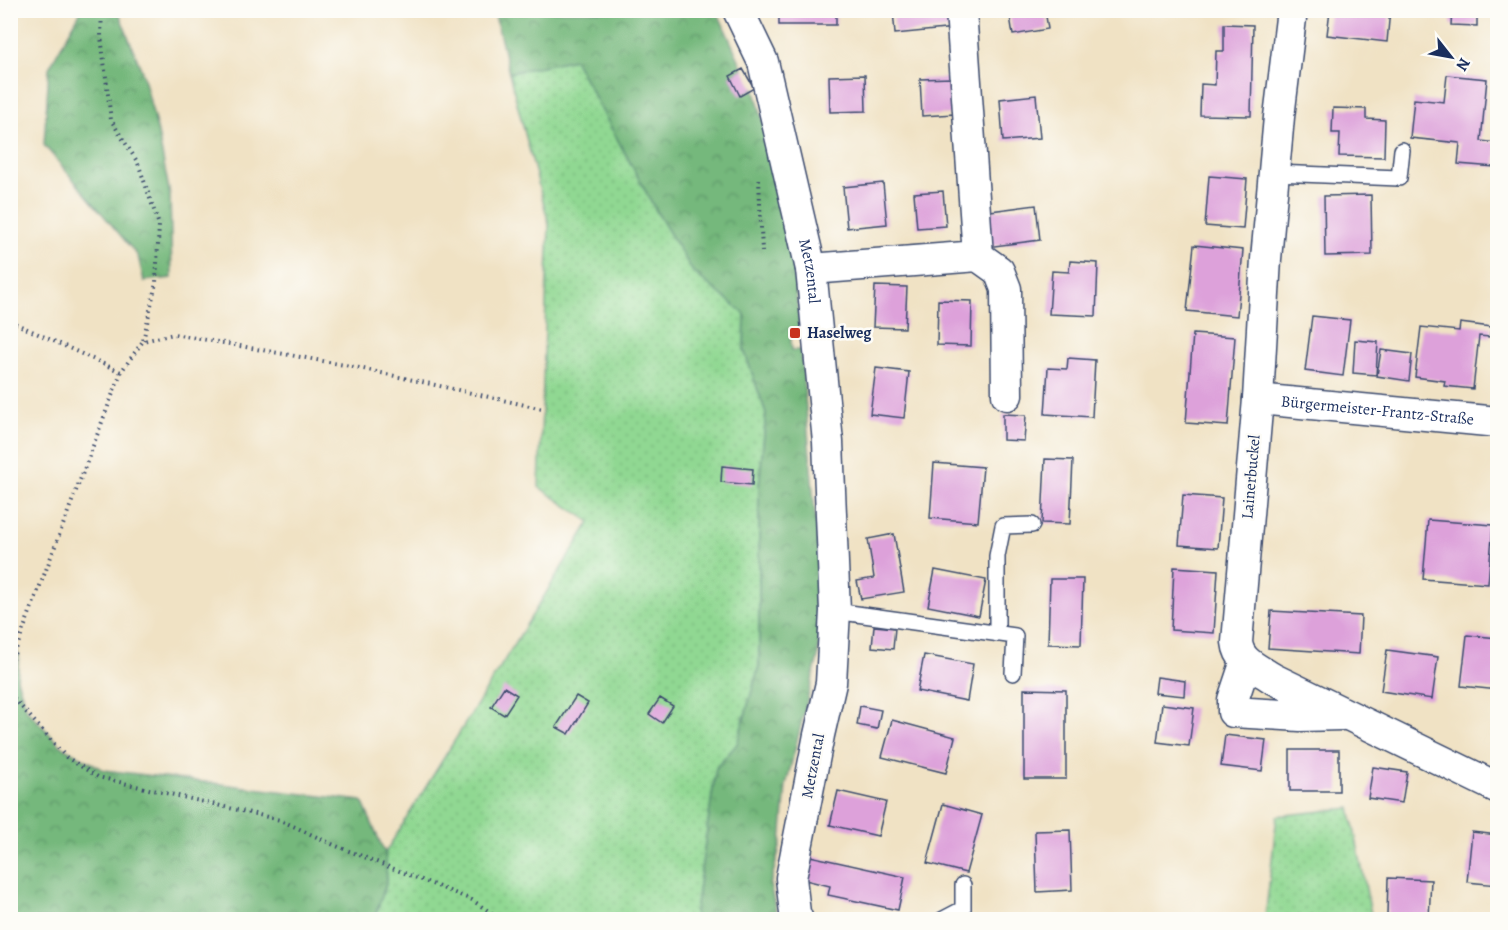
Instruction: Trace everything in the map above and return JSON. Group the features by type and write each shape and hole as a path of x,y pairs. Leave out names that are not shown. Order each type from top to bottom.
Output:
{"street":[{"name":"Metzental","path":"738,10 763,62 811,269 828,442 836,611 831,683 792,878 795,913 798,920"},
{"path":"961,10 978,256"},
{"name":"Lainerbuckel","path":"1246,661 1238,652 1237,642 1258,399 1266,260 1279,117 1292,10"},
{"path":"811,269 978,256 999,271 1006,289 1007,395"},
{"name":"Bürgermeister-Frantz-Straße","path":"1258,399 1497,422"},
{"path":"1348,715 1300,716 1233,712 1233,700 1246,661 1272,678 1348,715 1497,788"}],"lane":[{"path":"1275,173 1399,178 1402,150"},
{"path":"997,634 997,556 1003,526 1032,525"},
{"path":"836,611 1015,636 1013,673"},
{"path":"942,920 963,909 963,885"}],"path":[{"path":"10,665 121,372 143,341 156,283 159,225 138,163 111,120 101,36 102,10"},
{"path":"10,321 121,372"},
{"path":"143,341 174,334 350,366 543,409"},
{"path":"10,694 66,757 98,777 280,820 334,845 472,900 502,920"}],"green space":[{"path":"81,11 118,11 143,74 170,195 172,278 144,281 138,256 44,145 49,68"},
{"path":"494,11 717,11 743,69 730,76 740,95 754,88 787,208 800,331 790,331 792,350 801,350 821,585 818,657 786,785 781,843 770,885 778,919 694,919 716,768 737,744 759,666 759,487 766,413 744,350 745,314 693,272 658,214 574,59 509,73"},
{"path":"574,59 658,214 745,314 744,350 766,413 759,487 759,666 737,745 716,768 694,919 374,920 387,881 385,853 590,522 539,487 549,224 509,73"},
{"path":"11,639 19,655 17,679 27,710 61,746 104,770 362,801 385,853 387,881 374,919 11,919"},
{"path":"1350,808 1372,919 1265,919 1277,816"}],"building":[{"path":"779,10 836,10 836,25 779,25"},
{"path":"893,10 953,10 955,28 895,34"},
{"path":"1009,10 1045,10 1048,29 1013,35"},
{"path":"1330,10 1390,10 1387,42 1327,35"},
{"path":"1452,10 1477,10 1477,26 1451,25"},
{"path":"1224,24 1253,25 1251,116 1200,115 1201,84 1215,85 1216,51 1224,51"},
{"path":"743,69 754,88 740,96 730,76"},
{"path":"865,75 866,111 830,112 829,76"},
{"path":"1447,75 1487,79 1481,141 1497,143 1495,167 1458,164 1460,143 1410,138 1414,99 1444,102"},
{"path":"952,78 955,114 922,116 920,79"},
{"path":"1036,95 1040,138 1003,141 1000,99"},
{"path":"1333,108 1366,109 1366,119 1385,120 1384,157 1339,156 1340,133 1332,133"},
{"path":"1209,176 1247,179 1243,229 1205,226"},
{"path":"883,183 887,224 847,228 843,187"},
{"path":"943,191 946,226 917,228 914,193"},
{"path":"1371,195 1372,255 1325,256 1324,196"},
{"path":"1036,205 1040,240 987,247 983,212"},
{"path":"1194,245 1243,250 1237,316 1187,311"},
{"path":"1070,261 1098,263 1096,316 1049,314 1052,271 1069,272"},
{"path":"875,286 907,287 905,328 873,327"},
{"path":"938,300 972,301 971,346 937,345"},
{"path":"1312,316 1350,320 1343,376 1305,371"},
{"path":"1460,323 1491,327 1490,337 1479,336 1473,389 1444,386 1445,381 1415,377 1421,327 1459,331"},
{"path":"1193,334 1235,337 1228,426 1186,423"},
{"path":"1355,340 1378,342 1376,375 1353,373"},
{"path":"1381,350 1412,354 1409,381 1377,376"},
{"path":"1068,358 1095,360 1092,417 1045,414 1048,368 1067,369"},
{"path":"876,368 909,372 904,418 870,414"},
{"path":"1003,414 1026,415 1024,441 1003,440"},
{"path":"1045,459 1073,460 1070,524 1042,523"},
{"path":"934,463 983,467 978,522 930,518"},
{"path":"722,466 753,469 752,485 721,482"},
{"path":"1183,495 1222,498 1218,548 1179,545"},
{"path":"1428,520 1493,525 1488,584 1423,579"},
{"path":"894,534 904,592 861,599 857,581 874,578 868,539"},
{"path":"1174,567 1218,570 1214,633 1171,630"},
{"path":"935,570 986,580 979,616 928,606"},
{"path":"1050,579 1083,579 1081,645 1048,644"},
{"path":"1271,611 1361,616 1359,654 1268,648"},
{"path":"874,626 895,628 893,649 872,647"},
{"path":"1467,635 1498,638 1498,690 1461,686"},
{"path":"1387,650 1438,657 1432,699 1381,691"},
{"path":"924,655 973,664 967,701 917,691"},
{"path":"1157,677 1185,681 1184,696 1155,693"},
{"path":"504,687 517,695 504,715 491,707"},
{"path":"1024,689 1066,690 1066,779 1024,779"},
{"path":"576,696 588,703 569,734 556,727"},
{"path":"660,698 673,706 662,723 649,714"},
{"path":"1162,704 1194,708 1189,746 1157,742"},
{"path":"860,706 881,710 877,729 857,725"},
{"path":"892,720 955,737 946,773 882,757"},
{"path":"1225,735 1266,740 1262,771 1221,766"},
{"path":"1290,750 1339,750 1339,791 1290,791"},
{"path":"1373,767 1407,772 1402,803 1368,798"},
{"path":"838,791 886,802 878,836 830,825"},
{"path":"943,804 982,815 966,873 927,863"},
{"path":"1070,830 1072,890 1037,892 1035,831"},
{"path":"1472,832 1498,835 1498,885 1467,882"},
{"path":"810,856 905,877 898,910 828,895 830,886 805,880"},
{"path":"1388,878 1431,880 1429,917 1387,915"}],"place":[{"name":"Haselweg","path":"795,333"}]}
